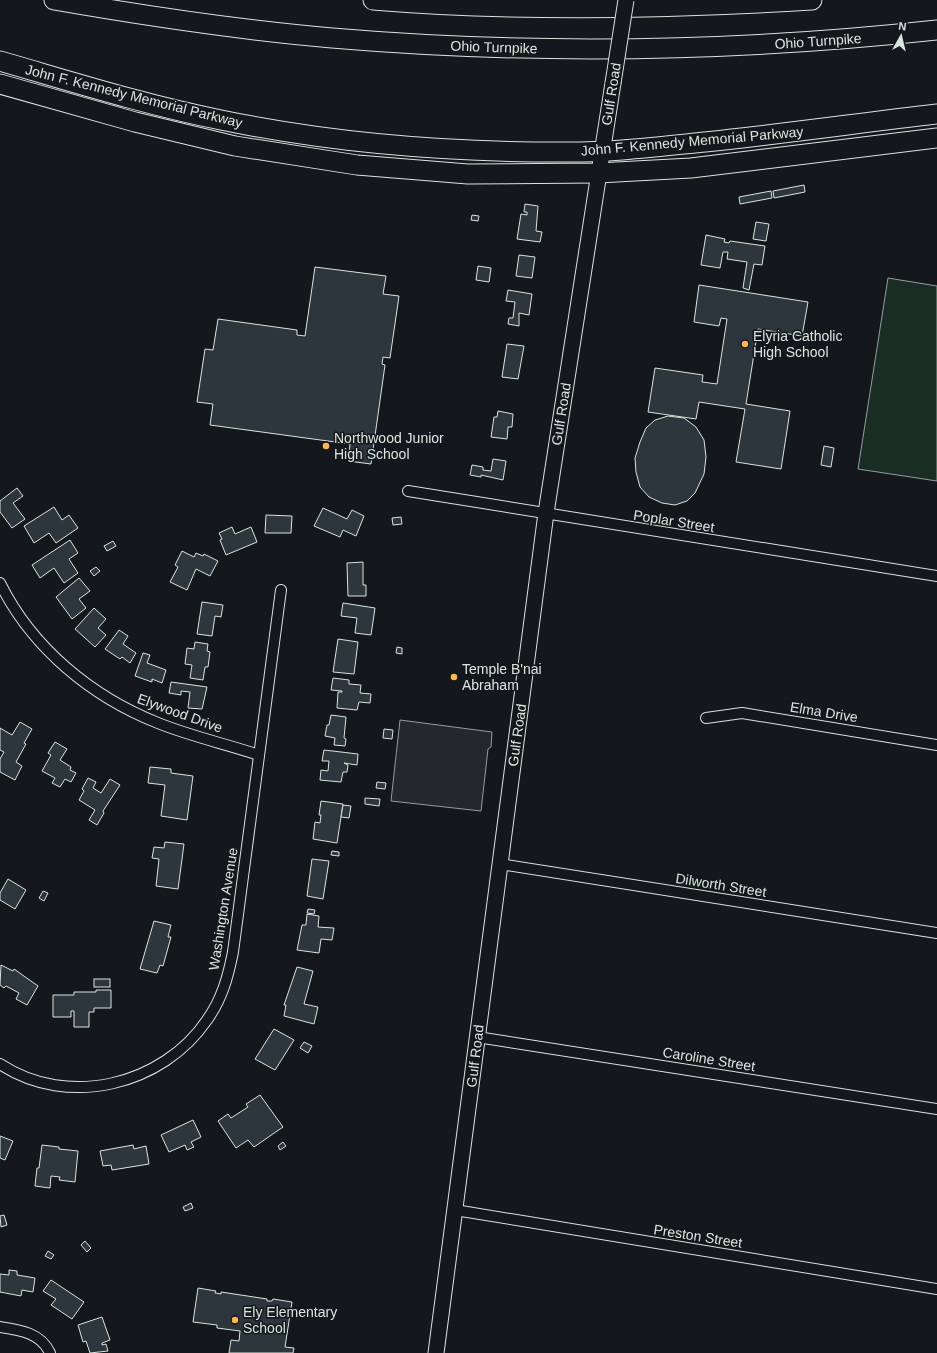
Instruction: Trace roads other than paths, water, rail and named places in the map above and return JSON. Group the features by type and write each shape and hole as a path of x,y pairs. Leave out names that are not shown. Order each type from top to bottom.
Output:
{"highway":[{"name":"Ohio Turnpike","path":"54,0 246,29 330,38 454,46 577,50 707,47 786,44 937,30"},
{"path":"373,0 508,8 607,8 712,6 812,0"},
{"name":"John F. Kennedy Memorial Parkway","path":"0,61 191,113 256,127 360,143 454,150 558,152 601,151 767,135 937,114"},
{"name":"John F. Kennedy Memorial Parkway","path":"0,84 196,138 289,156 357,165 468,174 598,174 691,168 937,138"}],"street":[{"name":"Gulf Road","path":"436,1353 546,513 601,151 626,0"},
{"name":"Poplar Street","path":"408,492 937,576"},
{"name":"Elywood Drive","path":"0,583 18,613 34,634 70,671 91,687 136,714 159,724 259,755"},
{"name":"Washington Avenue","path":"0,1064 29,1078 55,1085 82,1087 108,1084 130,1078 159,1066 181,1050 199,1031 215,1008 230,971 281,590"},
{"name":"Elma Drive","path":"706,718 742,714 937,744"},
{"name":"Dilworth Street","path":"500,864 937,933"},
{"name":"Caroline Street","path":"477,1037 937,1108"},
{"name":"Preston Street","path":"454,1210 937,1289"},
{"path":"0,1328 32,1334 42,1341 50,1353"}],"place":[{"name":"Elyria Catholic High School","path":"745,344"},
{"name":"Northwood Junior High School","path":"326,446"},
{"name":"Temple B'nai Abraham","path":"454,677"},
{"name":"Ely Elementary School","path":"235,1320"}]}
